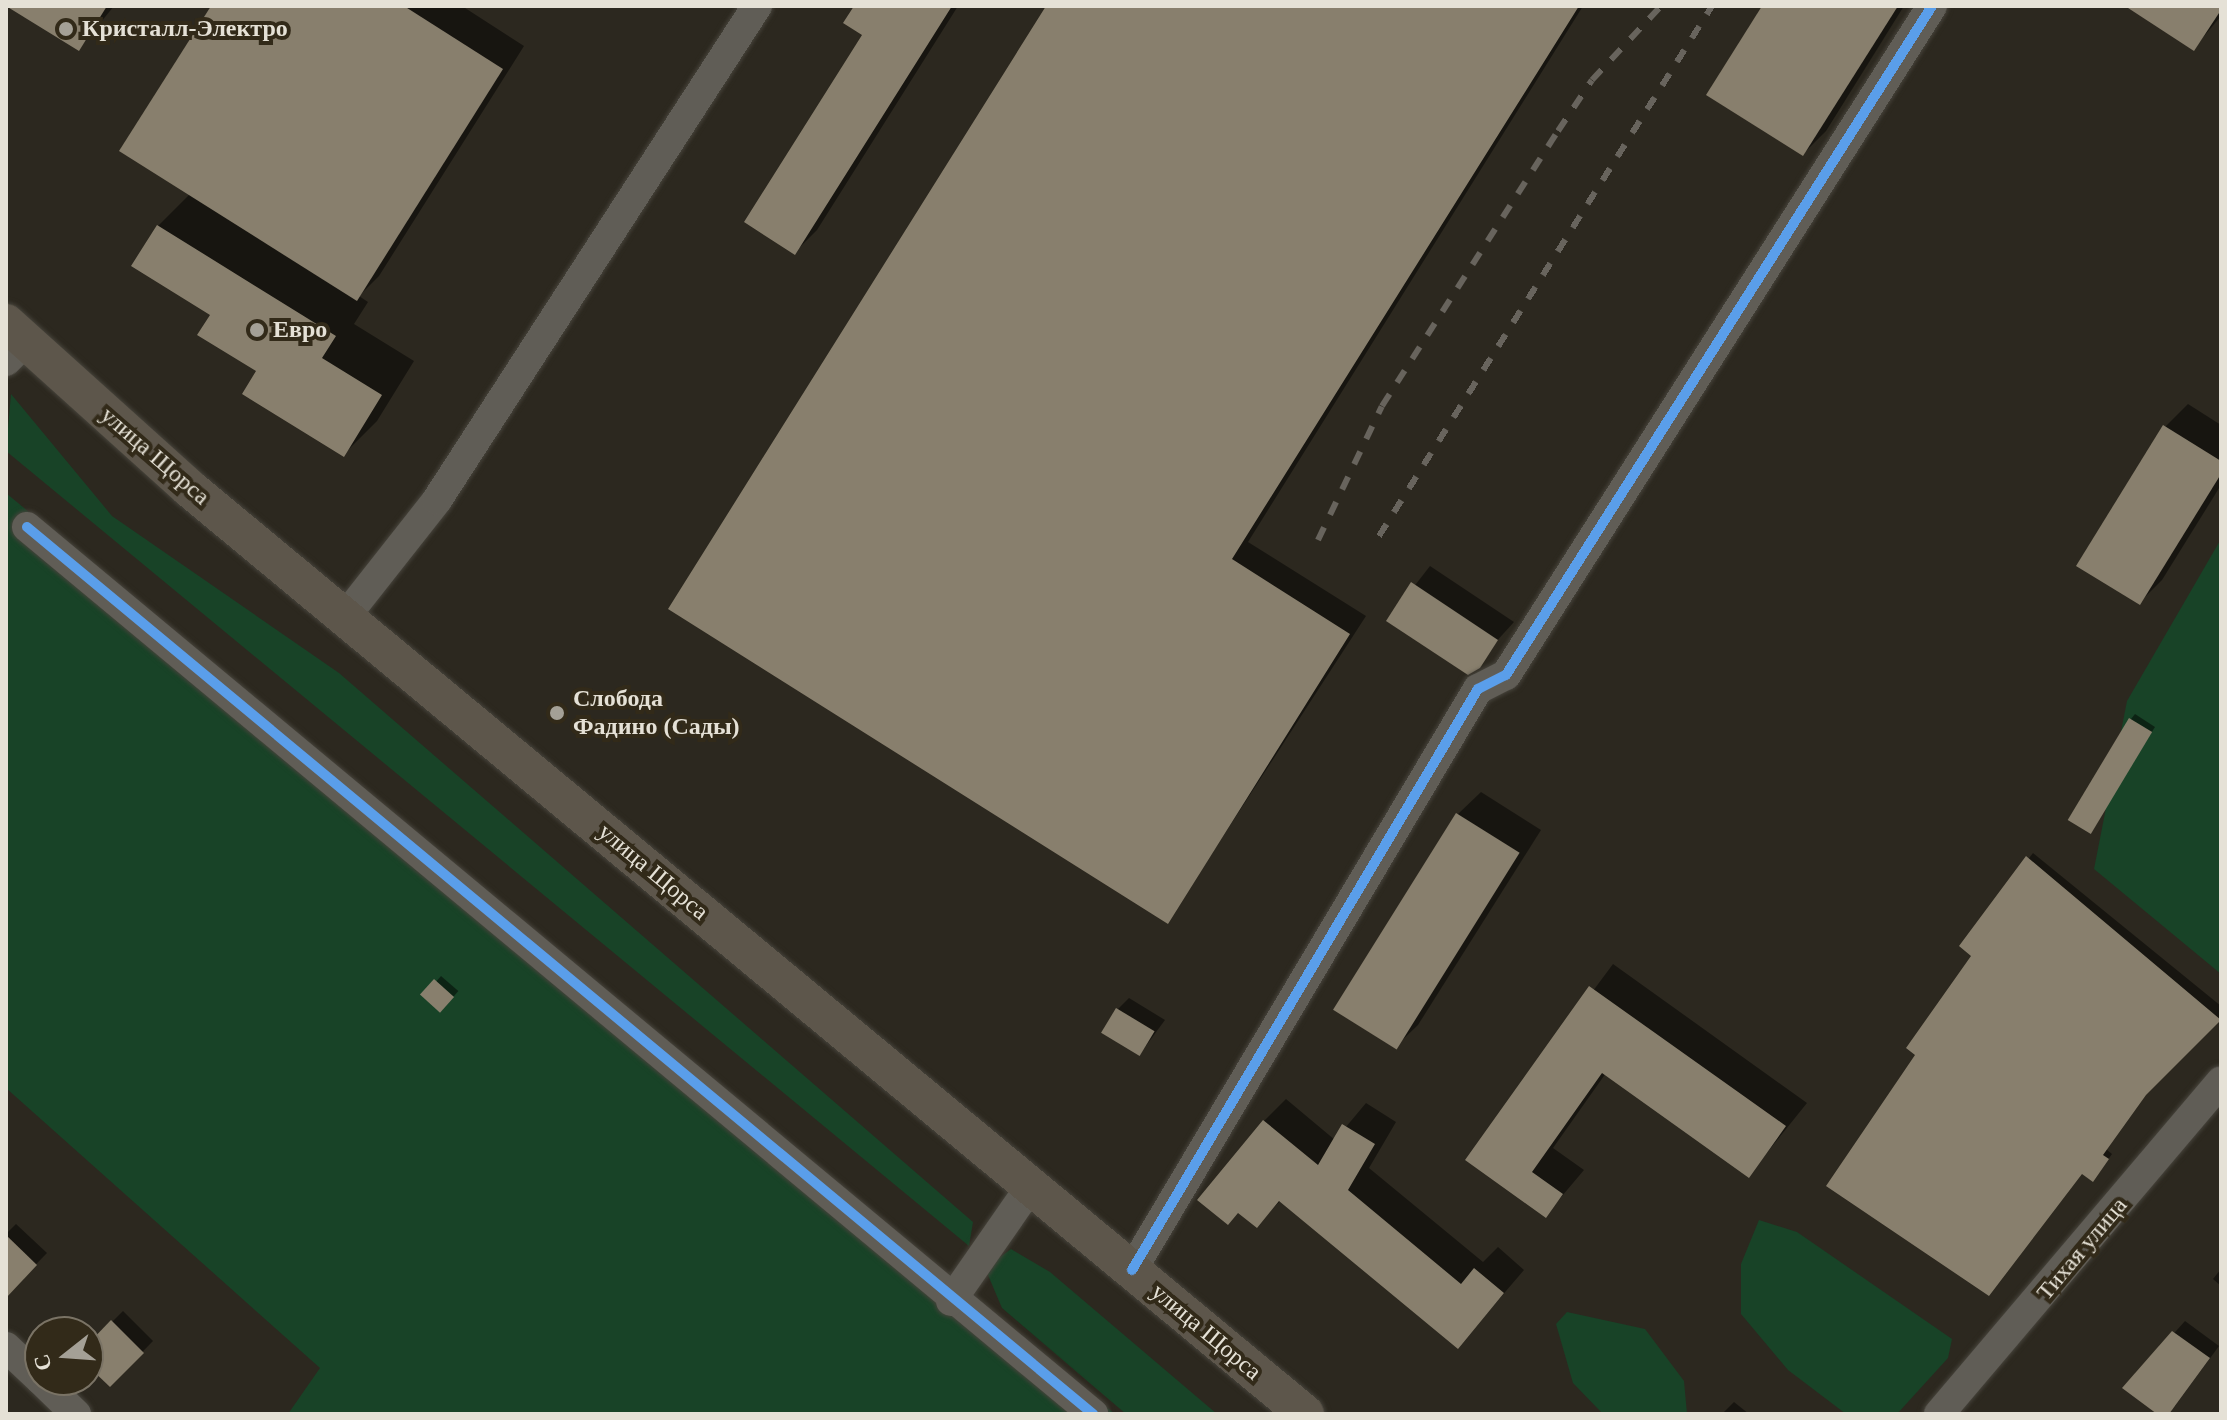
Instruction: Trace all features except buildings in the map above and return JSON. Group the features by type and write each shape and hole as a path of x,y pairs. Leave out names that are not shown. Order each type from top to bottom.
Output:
{"main road":[{"name":"улица Щорса","path":"13,342 1305,1414"}],"street":[{"path":"345,617 437,500 757,6"},
{"path":"1132,1270 1478,689 1506,675 1932,6"},
{"path":"27,527 951,1301 1093,1414"},
{"name":"Тихая улица","path":"1939,1414 2221,1081"},
{"path":"951,1301 1031,1186"},
{"path":"6,1347 24,1364"},
{"path":"57,1396 76,1414"}],"green space":[{"path":"11,394 112,516 339,673 973,1222 969,1246 6,451"},
{"path":"6,493 1115,1414 288,1414 320,1368 6,1088"},
{"path":"2221,539 2221,974 2094,869 2127,701"},
{"path":"1759,1220 1797,1232 1952,1339 1948,1358 1897,1414 1846,1414 1788,1370 1741,1314 1741,1264"},
{"path":"1011,1249 1050,1272 1217,1414 1126,1414 1002,1308 985,1268"},
{"path":"1567,1312 1645,1329 1684,1381 1687,1414 1603,1414 1573,1383 1556,1324"}],"railway":[{"path":"1318,540 1382,406 1558,131 1592,80 1661,6"},
{"path":"1379,536 1712,6"}],"cycle path":[{"path":"1132,1270 1478,689 1506,675 1932,6"},
{"path":"27,527 1093,1414"}],"place":[{"name":"Кристалл-Электро","path":"66,29"},
{"name":"Евро","path":"257,330"},
{"name":"Слобода Фадино (Сады)","path":"557,713"}]}
